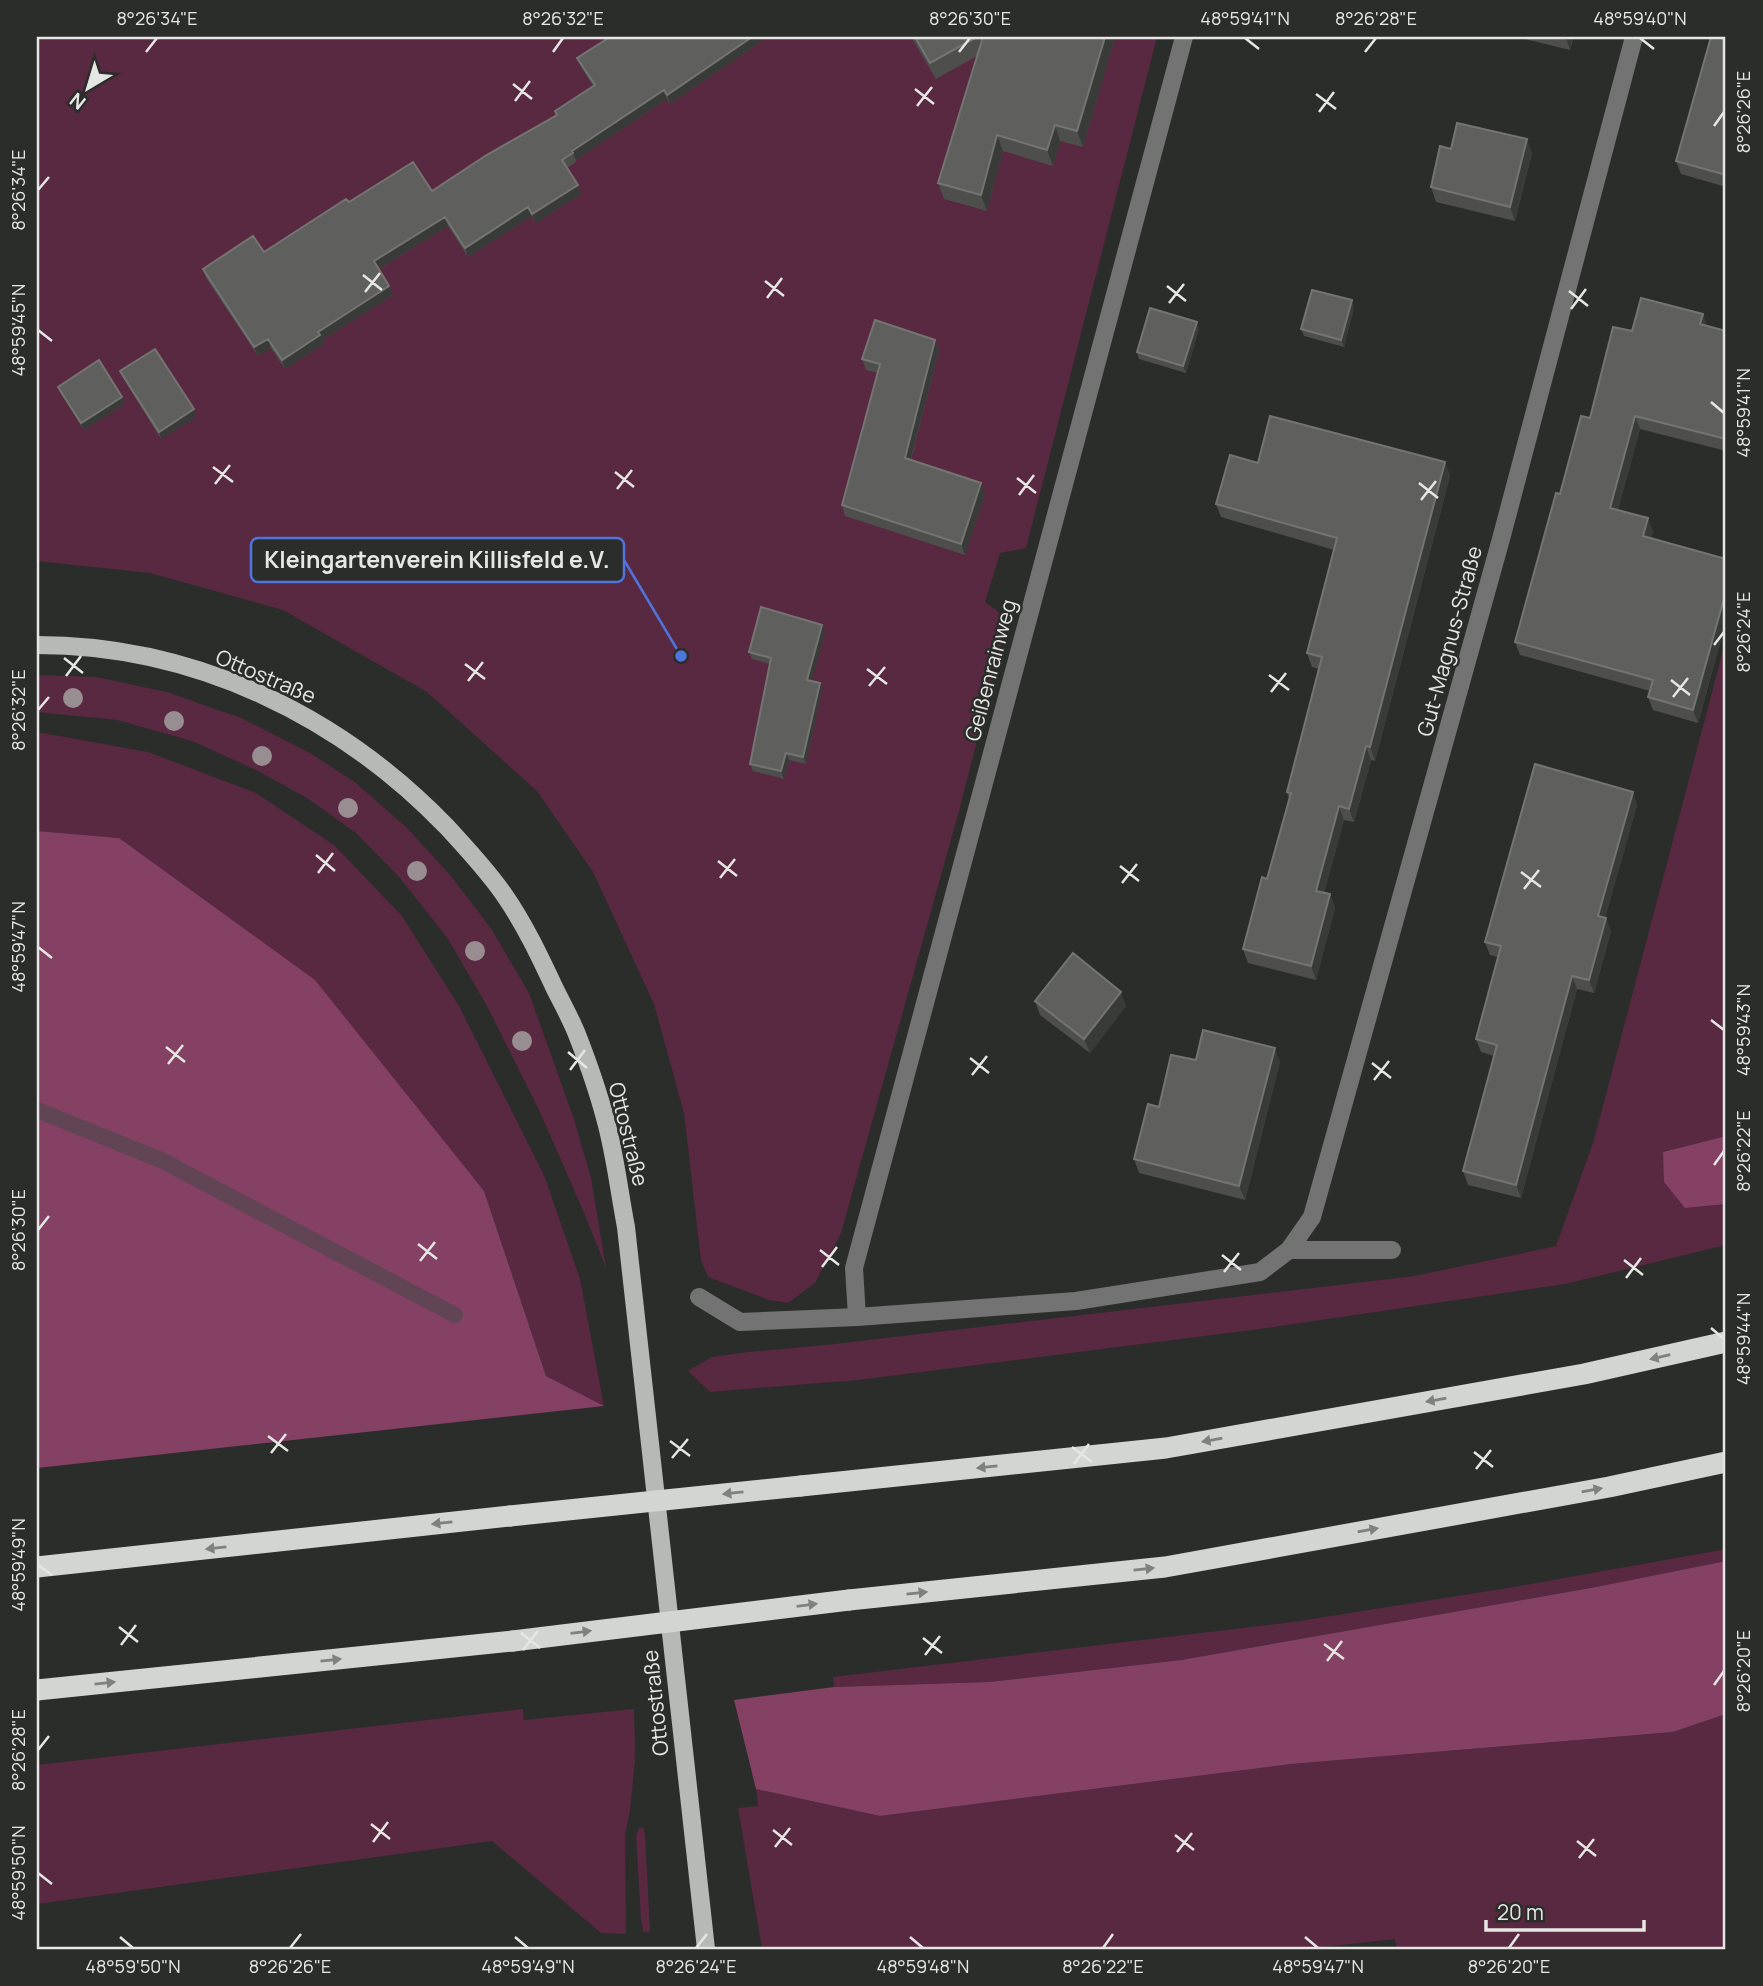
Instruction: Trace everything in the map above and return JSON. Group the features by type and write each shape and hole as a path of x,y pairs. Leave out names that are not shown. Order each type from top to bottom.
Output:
{"highway":[{"path":"37,1567 1166,1448 1584,1374 1726,1342"},
{"path":"37,1690 1165,1567 1609,1487 1726,1462"}],"main road":[{"name":"Ottostraße","path":"37,645 75,645 146,657 195,670 248,688 291,707 332,731 392,775 465,846 505,895 534,945 577,1035 605,1118 626,1227 706,1949"}],"street":[{"name":"Geißenrainweg","path":"857,1317 854,1268 1184,37"},
{"name":"Gut-Magnus-Straße","path":"1289,1251 1312,1217 1316,1203 1501,539 1634,37"},
{"path":"699,1297 740,1322 857,1317 1076,1301 1260,1272 1289,1251 1392,1250"}],"shaded area":[{"path":"37,37 1157,37 1026,548 1000,553 985,602 1008,619 959,811 841,1233 815,1283 788,1303 769,1300 708,1277 701,1260 684,1113 654,1004 593,872 537,791 427,692 283,610 150,573 37,561"},
{"path":"1726,639 1726,1136 1663,1152 1685,1208 1726,1204 1726,1245 1565,1284 1267,1328 858,1380 710,1392 688,1371 712,1357 1415,1276 1556,1246 1594,1140"},
{"path":"37,675 96,677 167,692 241,718 310,753 356,783 406,827 451,876 492,930 529,993 574,1119 591,1178 606,1268 539,1110 487,1006 448,939 400,878 356,833 307,798 256,770 192,741 117,720 37,712"},
{"path":"37,732 148,752 256,793 334,845 402,916 459,1006 544,1175 580,1279 604,1406 546,1376 484,1191 119,838 37,831"},
{"path":"37,831 119,838 315,980 484,1191 546,1376 604,1406 37,1468"},
{"path":"1726,1136 1726,1204 1685,1208 1664,1182 1663,1152"},
{"path":"1726,1549 1726,1561 1596,1587 1181,1660 989,1682 834,1687 833,1677 1293,1622 1514,1587"},
{"path":"1726,1561 1726,1714 1673,1732 1291,1764 880,1816 756,1789 734,1700 834,1687 989,1682 1181,1660 1596,1587"},
{"path":"523,1709 524,1720 634,1709 635,1759 625,1835 626,1934 601,1933 492,1841 37,1904 37,1765"},
{"path":"1726,1714 1726,1949 1397,1949 1395,1939 1305,1949 762,1949 738,1808 758,1806 756,1789 880,1816 1291,1764 1673,1732"},
{"path":"640,1827 644,1829 645,1836 650,1929 648,1933 643,1931 641,1920 636,1835"}],"building":[{"path":"610,37 752,37 667,95 664,90 572,151 573,153 562,160 578,185 532,214 528,207 465,248 445,217 374,261 389,286 318,332 320,335 282,360 268,339 254,347 203,269 253,236 264,252 346,199 349,202 413,162 432,191 485,156 557,115 555,111 595,85 577,58"},
{"path":"915,37 977,37 930,63"},
{"path":"983,37 1105,37 1077,131 1055,125 1047,150 997,135 981,195 938,183"},
{"path":"1711,37 1726,37 1726,175 1676,161"},
{"path":"1457,123 1527,139 1510,207 1431,187 1440,146 1451,149"},
{"path":"1312,290 1352,300 1341,340 1301,329"},
{"path":"1641,298 1703,314 1700,324 1726,331 1726,439 1635,416 1610,508 1648,518 1643,536 1726,559 1726,591 1693,710 1648,697 1653,680 1515,642 1556,493 1560,494 1581,416 1590,418 1613,327 1632,331"},
{"path":"1150,308 1197,322 1183,366 1137,352"},
{"path":"875,320 935,340 905,458 981,483 961,544 842,505 880,364 862,359"},
{"path":"155,349 194,409 159,432 120,371"},
{"path":"99,360 122,397 81,423 58,387"},
{"path":"1270,416 1445,462 1370,747 1366,746 1349,809 1339,806 1316,891 1330,894 1311,966 1243,949 1262,877 1267,879 1291,793 1287,792 1322,657 1307,653 1337,538 1216,504 1230,455 1258,463"},
{"path":"761,607 822,625 807,680 820,683 803,757 786,753 781,771 750,764 771,658 749,652"},
{"path":"1535,764 1633,792 1598,916 1606,918 1589,980 1572,976 1516,1185 1463,1171 1497,1045 1476,1039 1501,946 1485,942"},
{"path":"1073,953 1121,992 1084,1039 1035,1001"},
{"path":"1203,1030 1275,1048 1239,1186 1134,1159 1148,1104 1159,1107 1171,1055 1196,1060"}],"waterway":[{"path":"37,1110 161,1160 455,1315"}],"place":[{"name":"Kleingartenverein Killisfeld e.V.","path":"681,656"}]}
